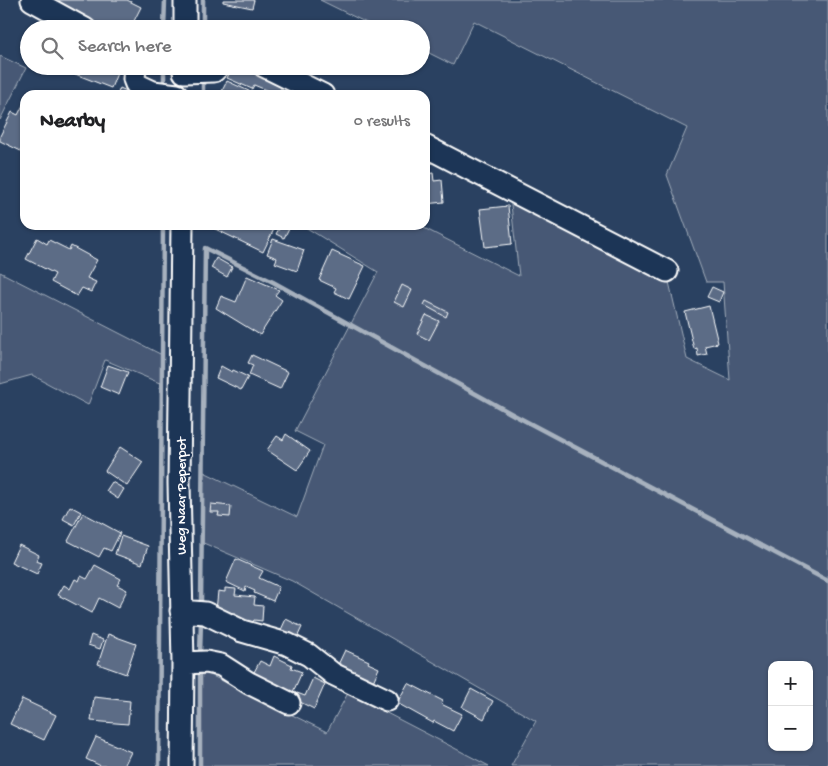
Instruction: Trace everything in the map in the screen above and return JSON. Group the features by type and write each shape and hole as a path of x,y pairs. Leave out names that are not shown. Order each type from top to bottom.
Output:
{"street":[{"path":"32,0 69,20"},
{"path":"185,0 185,20"},
{"path":"134,75 136,84 149,90"},
{"path":"184,75 184,90"},
{"path":"282,75 313,90"},
{"path":"430,149 666,271"},
{"name":"Weg Naar Peperpot","path":"182,230 179,482 183,663 182,766"},
{"path":"181,611 206,613 242,630 287,644 309,655 333,674 387,700"},
{"path":"183,663 206,662 221,665 249,683 289,703"}],"shaded area":[{"path":"320,0 828,0 828,766 511,766 536,721 292,581 201,542 202,471 297,517 323,445 295,431 378,272 310,230 428,230 519,276 510,196 669,282 687,359 730,380 723,282 706,282 667,175 687,128 474,21 453,65 430,54 430,20 361,20"},
{"path":"0,56 20,65 20,75 22,75 0,120"},
{"path":"0,272 162,355 162,384 105,360 88,405 32,375 0,384"},
{"path":"200,670 327,732 348,693 489,766 200,766"}],"building":[{"path":"59,0 127,0 141,7 134,20 84,20 69,12 71,9 58,3"},
{"path":"223,0 254,0 252,8 223,2"},
{"path":"78,75 116,75 111,88"},
{"path":"228,75 270,75 284,82 280,90 266,90 254,85 252,89 227,78"},
{"path":"227,81 247,90 222,90"},
{"path":"20,111 20,151 0,141 0,136 12,112 18,115"},
{"path":"430,173 433,173 434,181 442,180 444,202 430,203"},
{"path":"508,206 512,244 485,247 480,209"},
{"path":"217,230 274,230 263,252"},
{"path":"278,230 288,230 284,238 276,234"},
{"path":"37,238 47,244 49,240 69,250 71,246 97,260 87,278 96,282 91,292 82,288 77,296 51,282 55,274 26,259"},
{"path":"273,239 304,250 297,271 275,263 277,258 267,254"},
{"path":"332,251 365,266 349,299 334,292 336,288 319,280"},
{"path":"216,258 232,267 227,277 211,268"},
{"path":"247,276 279,290 275,295 282,300 260,335 216,308 221,296 236,302"},
{"path":"402,285 412,290 404,307 394,302"},
{"path":"712,287 723,292 719,302 707,297"},
{"path":"426,301 448,312 446,317 424,305"},
{"path":"709,306 718,343 705,346 707,354 698,356 697,348 694,349 685,312"},
{"path":"426,315 439,321 429,340 417,334"},
{"path":"252,355 288,372 280,389 249,375 253,365 248,363"},
{"path":"108,365 128,372 119,395 100,387"},
{"path":"221,366 248,377 241,390 216,378"},
{"path":"286,434 310,451 297,470 267,450 277,436 283,440"},
{"path":"120,447 143,462 127,486 105,471"},
{"path":"112,482 124,489 118,499 106,491"},
{"path":"211,504 231,506 230,517 218,516 219,512 210,512"},
{"path":"70,506 81,512 74,525 63,519"},
{"path":"83,513 120,533 111,551 104,548 99,557 68,541"},
{"path":"121,536 148,546 142,564 115,554"},
{"path":"19,545 39,555 36,561 42,563 37,574 11,562"},
{"path":"236,559 263,571 259,578 279,587 273,601 254,593 255,591 246,587 245,591 226,582"},
{"path":"95,565 121,579 117,585 127,590 118,608 99,598 92,613 58,595 64,585 70,589 75,579 79,581 81,576 87,579"},
{"path":"225,588 236,589 235,595 255,597 254,605 263,606 262,621 234,620 235,613 216,611 218,591 225,592"},
{"path":"286,619 302,627 296,640 280,632"},
{"path":"108,634 136,644 126,674 98,664"},
{"path":"91,635 103,640 100,649 88,645"},
{"path":"345,650 369,661 368,663 379,668 372,684 336,669"},
{"path":"274,656 292,665 291,668 302,672 293,692 253,674 260,661 270,666"},
{"path":"313,678 325,684 314,709 294,699 297,693 305,696"},
{"path":"408,683 443,701 441,704 462,714 453,731 434,721 433,723 397,703"},
{"path":"471,689 493,701 484,719 462,707"},
{"path":"94,697 130,701 128,724 91,721"},
{"path":"22,699 56,715 44,740 10,724"},
{"path":"96,737 131,752 124,766 101,766 86,759"}],"waterway":[{"path":"164,20 165,0"},
{"path":"203,0 203,20"},
{"path":"164,75 164,88"},
{"path":"203,81 203,90"},
{"path":"159,766 163,230"},
{"path":"201,601 205,248 273,282 514,415 828,581"},
{"path":"200,654 201,621"},
{"path":"200,670 200,766"}]}
